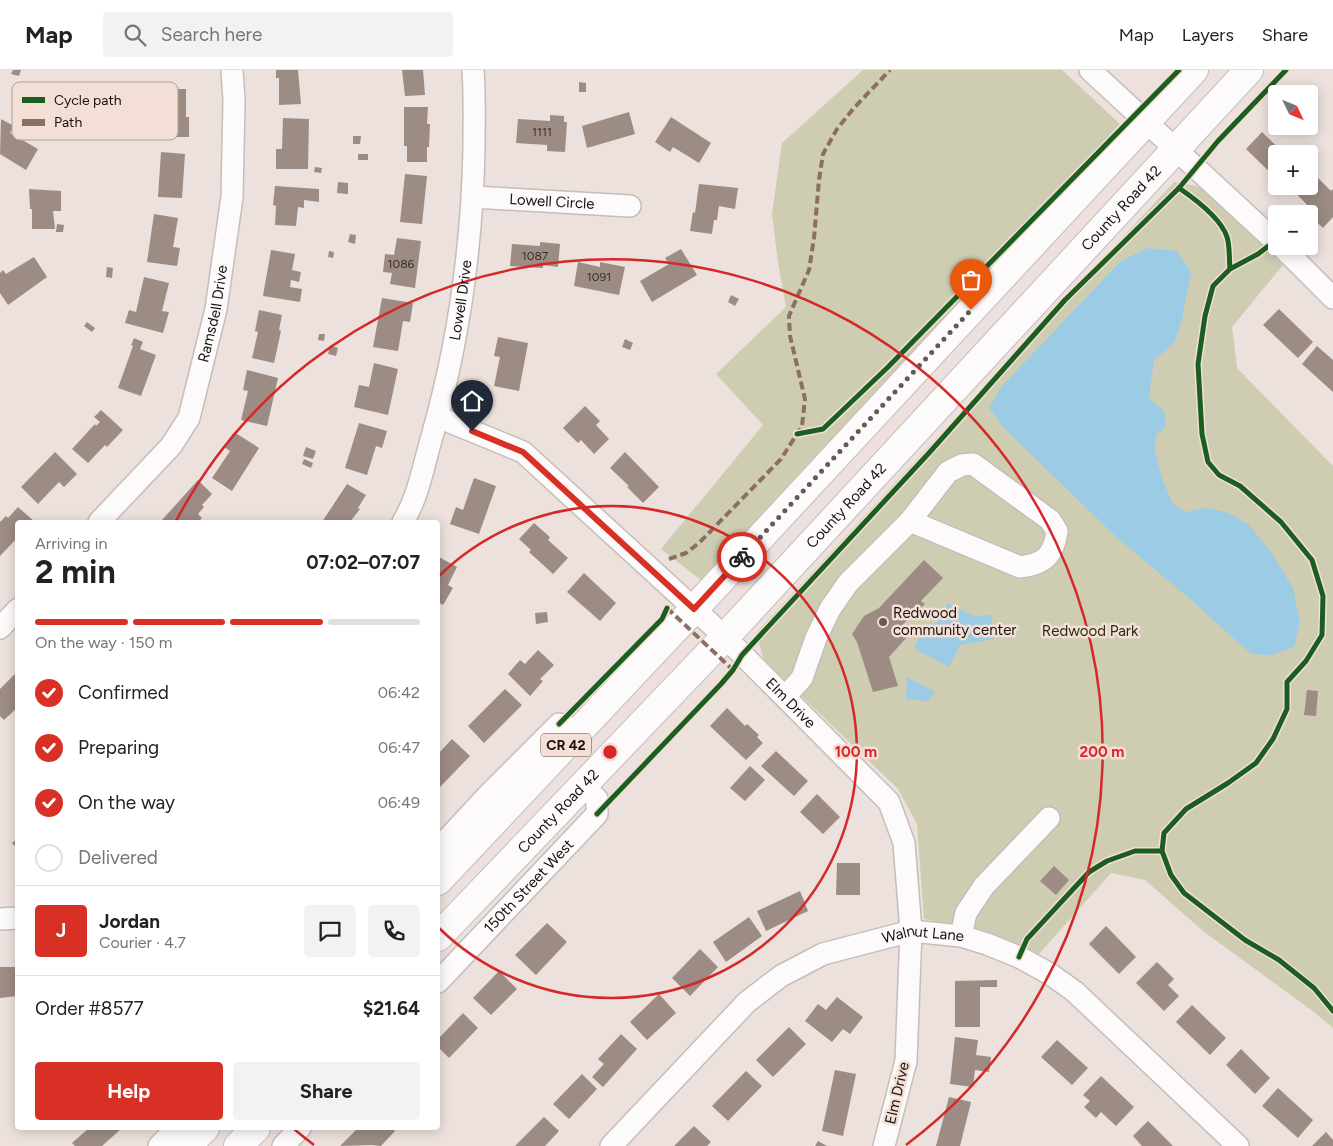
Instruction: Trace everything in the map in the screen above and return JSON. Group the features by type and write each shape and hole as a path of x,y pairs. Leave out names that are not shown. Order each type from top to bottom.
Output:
{"highway":[{"name":"CR 42","path":"440,879 694,609 1194,70"},
{"name":"County Road 42","path":"440,935 725,637 1249,70"},
{"path":"187,1146 203,1130"},
{"path":"238,1146 254,1130"}],"street":[{"name":"Ramsdell Drive","path":"101,520 171,446 189,418 216,309 232,197 234,100 232,70"},
{"name":"Lowell Drive","path":"404,520 413,506 438,417 460,316 473,197 475,93 473,70"},
{"path":"1090,70 1268,235"},
{"name":"Lowell Circle","path":"473,197 630,206"},
{"path":"1290,255 1333,298"},
{"name":"Elm Drive","path":"438,417 523,452 725,637 889,802 904,843 911,931 906,1061 884,1146"},
{"path":"785,697 802,678 816,638 830,609 848,584 910,520 948,472 962,465 973,464 1050,520 1057,530 1055,545 1046,560 1032,566 1020,567 910,520"},
{"path":"0,628 15,612"},
{"path":"440,847 491,792 559,724 579,730"},
{"name":"150th Street West","path":"440,980 597,814 597,798 583,785"},
{"path":"961,936 966,913 984,886 1049,818"},
{"path":"0,918 15,918"},
{"name":"Walnut Lane","path":"611,1146 747,1002 781,976 823,954 911,931 961,936 987,944 1050,974 1074,991 1238,1146"},
{"path":"159,1146 175,1130"},
{"path":"283,1146 298,1130"}],"green space":[{"path":"863,70 1062,70 1120,124 706,584 661,549 763,425 716,374 786,307 772,214 782,143"},
{"name":"Redwood Park","path":"1174,182 1201,187 1268,251 1268,255 1272,255 1283,265 1232,327 1237,368 1333,466 1333,1028 1203,931 1145,880 1111,873 1039,954 980,930 924,919 917,824 898,789 764,660 756,633"}],"water":[{"path":"1148,248 1177,251 1191,272 1182,319 1175,342 1154,360 1149,398 1164,411 1166,427 1156,435 1155,451 1162,478 1173,504 1186,512 1207,508 1229,513 1249,525 1271,552 1293,588 1300,622 1294,647 1272,655 1251,654 1189,598 1116,537 1004,428 989,408 1001,387 1121,261"},
{"path":"948,603 974,616 991,615 994,639 960,645 949,667 917,650 915,646 918,639 938,621"},
{"path":"907,677 935,692 928,701 906,699"}],"building":[{"path":"13,70 21,70 19,76 11,74"},
{"path":"276,70 298,70 301,104 279,105 279,78 276,78"},
{"path":"402,70 423,70 425,95 405,96"},
{"path":"579,82 586,83 586,92 579,92"},
{"path":"178,89 186,89 186,117 189,117 189,137 178,137"},
{"path":"404,107 428,107 427,124 430,124 427,162 407,162 407,146 404,146"},
{"path":"629,112 635,134 587,148 582,126"},
{"path":"550,115 564,116 564,122 567,122 565,152 547,151 547,145 516,143 518,119 550,121"},
{"path":"671,117 711,143 699,163 673,147 670,152 655,142"},
{"path":"283,118 309,119 308,169 276,169 276,149 282,149"},
{"path":"1,119 12,125 10,133 12,134 12,140 22,140 38,149 26,170 0,154"},
{"path":"1262,132 1276,145 1268,145 1268,170 1246,149"},
{"path":"353,136 361,136 360,144 353,144"},
{"path":"161,152 185,154 182,198 158,197"},
{"path":"358,154 368,154 368,160 358,160"},
{"path":"315,167 322,168 321,173 314,172"},
{"path":"405,174 427,176 422,224 400,222"},
{"path":"1318,178 1331,191 1333,189 1333,217 1323,228 1318,223 1318,205 1307,205 1298,195 1318,195"},
{"path":"338,182 348,183 348,194 337,193"},
{"path":"699,184 738,188 735,209 719,206 712,234 690,231 693,212 695,213"},
{"path":"275,186 319,189 319,202 304,200 304,208 298,207 296,226 275,225 276,206 273,205"},
{"path":"29,189 61,191 61,211 53,211 55,229 32,229"},
{"path":"154,214 178,218 173,247 180,248 177,266 147,262"},
{"path":"57,224 64,225 63,232 56,232"},
{"path":"350,234 356,235 355,244 348,242"},
{"path":"397,238 421,241 415,288 390,284 392,273 383,272 385,254 394,255"},
{"path":"540,242 560,244 558,267 543,265 543,268 510,266 512,244 540,246"},
{"path":"681,249 697,275 652,302 640,281 669,264 665,258"},
{"path":"271,250 295,254 292,270 301,272 299,282 291,280 290,287 302,289 300,302 263,296"},
{"path":"329,251 334,252 333,258 328,257"},
{"path":"34,257 47,277 8,305 0,293 0,273 3,270 6,274"},
{"path":"578,262 600,267 600,262 625,267 619,295 574,286"},
{"path":"107,267 113,268 112,278 106,277"},
{"path":"144,277 169,283 162,311 169,312 163,333 125,323 129,310 136,312"},
{"path":"731,295 739,299 735,306 728,302"},
{"path":"382,298 413,303 410,322 403,321 398,351 373,347"},
{"path":"1279,309 1313,342 1298,358 1263,325"},
{"path":"259,310 282,315 279,330 281,331 274,363 252,358 258,332 255,331"},
{"path":"87,322 95,328 92,332 84,326"},
{"path":"319,334 325,334 324,341 318,340"},
{"path":"498,337 528,343 519,391 494,386 500,357 494,356"},
{"path":"134,338 143,342 140,349 156,355 141,396 118,388"},
{"path":"625,339 633,343 630,350 622,347"},
{"path":"330,345 338,348 336,356 328,354"},
{"path":"1317,346 1333,360 1333,392 1302,364"},
{"path":"374,363 398,369 388,415 354,407 359,385 369,387"},
{"path":"247,370 278,378 267,426 241,420 248,391 243,390"},
{"path":"585,406 600,421 596,425 609,439 594,454 581,440 578,443 563,428"},
{"path":"101,410 123,430 88,463 72,449 95,424 96,426 100,422 94,417"},
{"path":"359,423 387,431 382,448 376,446 367,475 345,468"},
{"path":"234,432 259,448 232,491 212,478 230,451 224,447"},
{"path":"306,447 316,451 313,459 303,456"},
{"path":"55,452 77,474 64,487 59,482 38,504 21,487"},
{"path":"625,452 659,487 643,503 610,468"},
{"path":"304,459 313,463 311,468 302,464"},
{"path":"474,478 496,486 479,534 450,524 456,507 463,510"},
{"path":"198,480 212,494 202,505 204,507 198,514 202,518 200,520 162,520"},
{"path":"347,484 366,495 358,508 360,509 352,520 323,520"},
{"path":"18,507 33,520 15,520 15,540 0,556 0,522 6,516 8,518"},
{"path":"534,523 550,537 548,540 568,558 553,574 529,552 531,550 519,539"},
{"path":"440,558 457,567 448,585 453,588 443,605 440,603"},
{"name":"Redwood community center","path":"924,560 943,578 921,601 925,604 900,627 908,636 889,657 898,686 873,692 857,642 852,634 864,616 879,608"},
{"path":"584,573 616,603 600,621 567,592"},
{"path":"547,612 548,622 536,624 535,613"},
{"path":"538,650 554,665 540,679 543,681 530,696 508,674 520,660 525,664"},
{"path":"15,674 15,710 4,720 0,716 0,689"},
{"path":"505,689 522,705 484,743 468,726"},
{"path":"1307,690 1318,691 1316,716 1304,715"},
{"path":"727,708 745,726 747,724 759,735 757,737 763,743 746,760 710,726"},
{"path":"452,739 470,756 440,787 440,752"},
{"path":"776,751 808,781 794,796 761,766"},
{"path":"750,766 765,780 745,801 730,788"},
{"path":"817,794 840,817 823,834 800,812"},
{"path":"837,863 860,863 860,895 836,895"},
{"path":"1054,866 1069,880 1056,895 1040,881"},
{"path":"800,891 808,911 766,931 757,911"},
{"path":"749,917 762,936 726,962 713,942"},
{"path":"547,923 567,942 536,975 515,955"},
{"path":"1106,926 1136,957 1119,974 1089,944"},
{"path":"700,949 718,967 690,996 672,978"},
{"path":"1157,962 1174,979 1168,985 1179,996 1164,1011 1136,983"},
{"path":"0,967 15,967 15,996 0,998"},
{"path":"499,971 517,989 491,1015 473,998"},
{"path":"997,980 997,987 980,987 980,1027 955,1027 955,981"},
{"path":"659,994 676,1013 647,1040 630,1022"},
{"path":"837,997 863,1017 850,1034 843,1029 832,1042 805,1021 818,1004 826,1010"},
{"path":"1192,1005 1226,1038 1210,1055 1176,1022"},
{"path":"463,1013 478,1028 449,1058 440,1049 440,1037"},
{"path":"789,1027 806,1044 773,1077 756,1060"},
{"path":"621,1034 637,1049 603,1087 592,1077 604,1064 598,1059"},
{"path":"955,1037 978,1040 976,1055 991,1057 989,1072 975,1070 973,1087 950,1084"},
{"path":"1057,1040 1088,1068 1072,1085 1041,1057"},
{"path":"1241,1049 1270,1078 1255,1094 1226,1065"},
{"path":"835,1070 856,1074 843,1136 822,1131"},
{"path":"746,1071 762,1086 728,1121 712,1106"},
{"path":"582,1074 597,1089 569,1119 553,1104"},
{"path":"1101,1076 1134,1107 1116,1126 1101,1112 1096,1118 1084,1107 1090,1101 1083,1095"},
{"path":"1278,1088 1313,1120 1298,1138 1262,1106"},
{"path":"949,1097 971,1102 960,1146 936,1146"},
{"path":"544,1117 559,1131 545,1146 515,1146"},
{"path":"1148,1121 1173,1146 1142,1146 1133,1136"},
{"path":"694,1126 711,1142 707,1146 674,1146"},
{"path":"87,1130 120,1130 102,1146 75,1146 72,1143"},
{"path":"356,1130 395,1131 381,1146 340,1146"},
{"path":"1326,1132 1333,1140 1333,1146 1312,1146"},
{"path":"818,1141 827,1146 815,1146"}],"marked path":[{"path":"669,559 686,553 699,543 781,459 802,426 805,399 790,336 789,316 809,270 823,154 837,129 890,70"},
{"path":"667,608 733,670"}],"cycle path":[{"path":"797,434 823,429 888,367 1179,70"},
{"path":"597,814 721,684 733,670 742,655 929,453 1065,300 1179,188 1218,141 1286,70"},
{"path":"1179,188 1207,210 1224,230 1229,244 1230,269"},
{"path":"1268,246 1230,269 1213,286 1205,316 1198,364 1202,434 1208,462 1219,475 1240,486 1281,522 1312,560 1323,596 1322,635 1306,661 1287,682 1287,709 1273,739 1256,763 1186,809 1164,833 1162,851 1171,875 1184,893 1245,940 1279,960 1314,988 1333,1011"},
{"path":"559,724 662,619 667,608"},
{"path":"1019,957 1027,939 1089,872 1107,861 1135,851 1162,851"}],"way so far":[{"path":"742,557 971,310"}],"place":[{"name":"Redwood community center","path":"883,622"}],"route":[{"path":"472,431 523,452 694,609 742,557"}]}
